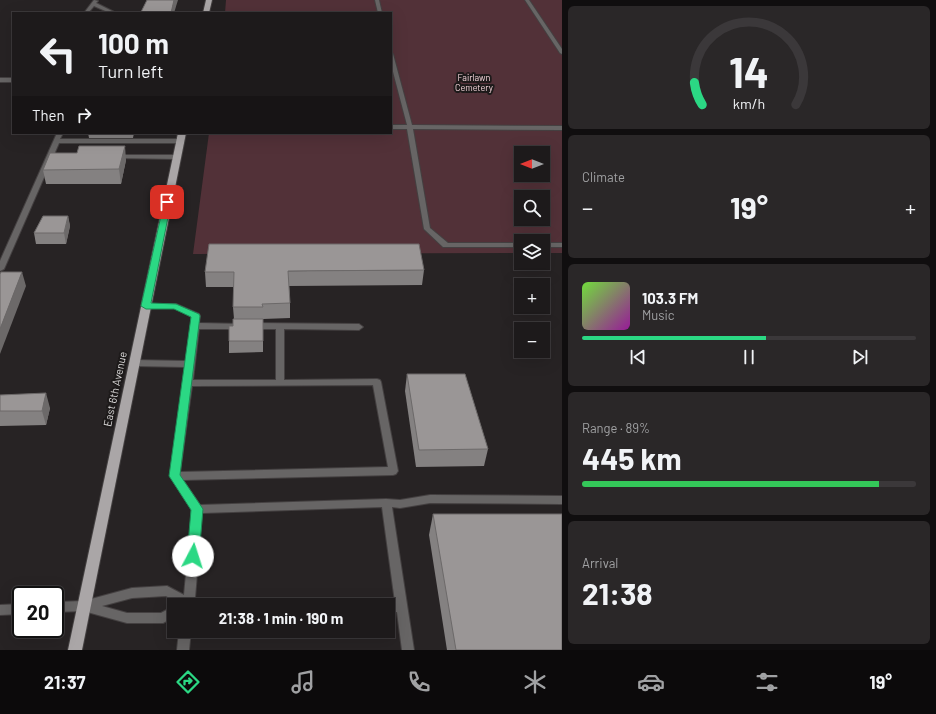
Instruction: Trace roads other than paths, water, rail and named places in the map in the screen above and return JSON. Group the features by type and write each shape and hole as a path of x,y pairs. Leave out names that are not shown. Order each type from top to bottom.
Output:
{"main road":[{"path":"206,12 209,0"},
{"name":"East 6th Avenue","path":"75,650 181,137"}],"street":[{"path":"377,0 380,12"},
{"path":"526,0 562,53"},
{"path":"87,12 95,2 112,12"},
{"path":"552,38 562,39"},
{"path":"392,58 410,127 427,229 446,245 514,245"},
{"path":"0,80 12,80"},
{"path":"392,127 562,128"},
{"path":"0,269 60,134"},
{"path":"57,141 181,137"},
{"path":"50,157 58,157"},
{"path":"113,157 176,157"},
{"path":"550,244 562,244"},
{"path":"146,306 176,306 196,316 175,476 197,509 189,598"},
{"path":"195,326 359,327"},
{"path":"280,326 280,383"},
{"path":"134,363 190,364"},
{"path":"175,476 393,471 377,382 188,383"},
{"path":"197,509 386,503 400,504 430,499 562,500"},
{"path":"386,503 408,650"},
{"path":"64,607 84,606 132,593 167,591 178,598"},
{"path":"84,606 127,618 163,618 167,616"},
{"path":"395,607 402,607"},
{"path":"0,610 12,609"},
{"path":"183,650 184,638"}],"park label":[{"name":"Fairlawn Cemetery","path":"474,84"}]}
